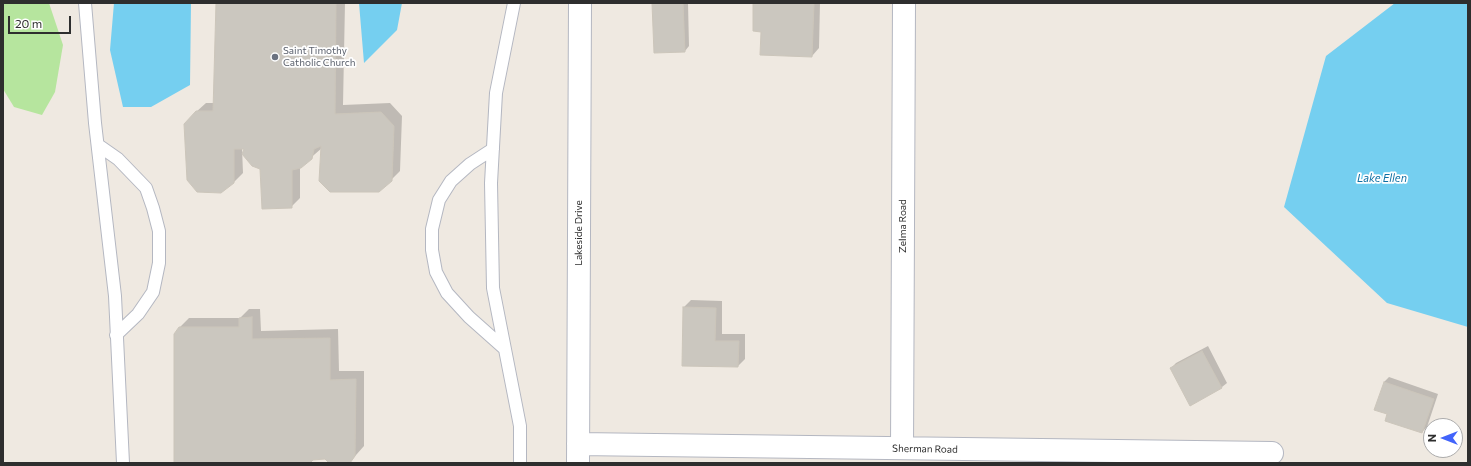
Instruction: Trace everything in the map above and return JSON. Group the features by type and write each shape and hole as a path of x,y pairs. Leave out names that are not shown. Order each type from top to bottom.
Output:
{"street":[{"name":"Lakeside Drive","path":"578,454 580,3"},
{"name":"Zelma Road","path":"902,448 904,3"},
{"name":"Sherman Road","path":"578,454 902,448 1272,453"}],"lane":[{"path":"85,3 98,145 115,296 123,463"},
{"path":"514,3 496,93 491,182 493,288 520,426 520,463"},
{"path":"98,145 118,159 146,188 159,231 159,263 153,292 138,314 116,335"},
{"path":"493,148 470,164 451,181 439,200 432,229 432,250 436,272 447,293 469,317 504,349"}],"green space":[{"path":"3,3 49,3 63,45 55,92 42,115 14,107 3,89"}],"water":[{"path":"114,3 191,3 190,85 151,107 123,107 110,50"},
{"path":"359,3 402,3 397,30 364,63"},
{"name":"Lake Ellen","path":"1395,3 1468,3 1468,327 1387,303 1284,207 1326,56"}],"building":[{"name":"Saint Timothy Catholic Church","path":"216,3 336,3 335,114 381,112 394,126 392,181 379,192 330,192 319,181 321,146 314,149 312,159 301,168 292,170 292,208 262,209 260,169 252,166 242,154 244,149 234,149 234,183 221,193 197,192 187,180 184,124 196,111 213,111"},
{"path":"652,3 683,3 685,52 654,53"},
{"path":"753,3 814,3 812,57 760,55 761,32 753,31"},
{"path":"683,307 716,308 715,341 739,341 738,367 682,366"},
{"path":"252,317 252,339 330,338 330,380 356,379 355,456 350,463 329,463 325,459 313,460 310,463 174,463 174,334 179,327 239,327 239,318"},
{"path":"1202,351 1222,388 1190,406 1170,368"},
{"path":"1384,382 1434,399 1427,418 1423,418 1422,433 1385,421 1387,414 1374,410"}],"place":[{"name":"Saint Timothy Catholic Church","path":"275,57"}]}
